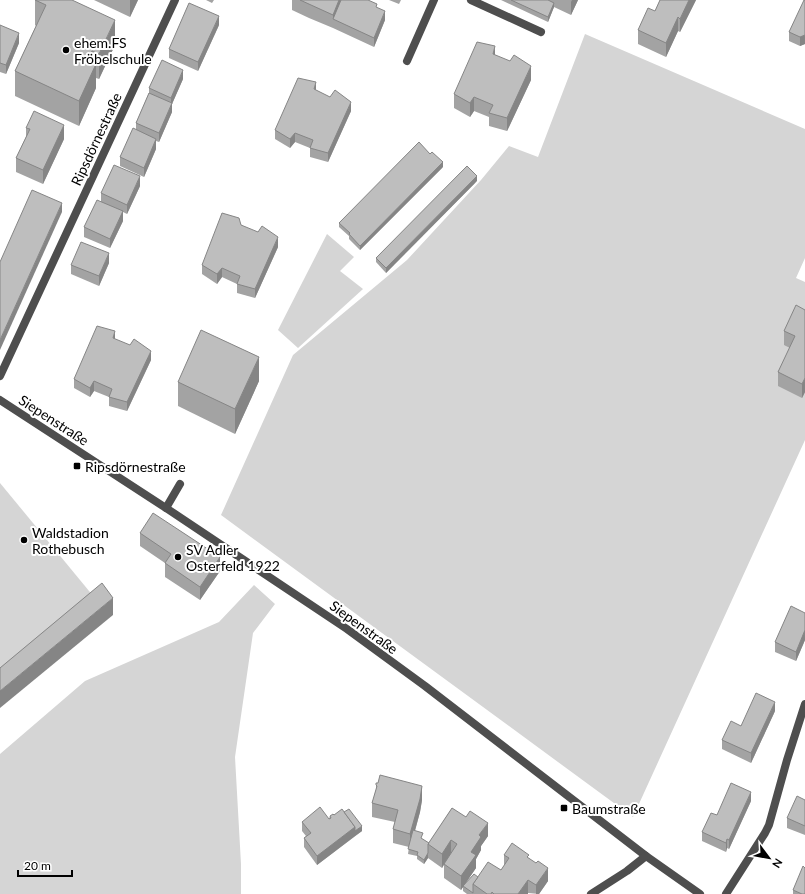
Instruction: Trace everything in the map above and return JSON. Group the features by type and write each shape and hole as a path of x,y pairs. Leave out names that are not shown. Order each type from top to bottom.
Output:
{"street":[{"name":"Ripsdörnestraße","path":"0,376 175,0"},
{"path":"407,61 434,0"},
{"path":"472,0 541,32"},
{"name":"Siepenstraße","path":"0,400 166,508 347,629 425,686 646,856 700,894"},
{"path":"166,508 180,484"},
{"path":"726,894 769,825 787,760 805,704"},
{"path":"591,894 627,871 646,856"}],"shaded area":[{"path":"585,34 805,129 805,258 796,278 805,282 805,440 633,817 221,515 293,355 407,260 481,180 509,146 538,157"},
{"path":"327,234 354,257 340,271 363,289 298,348 278,330"},
{"name":"Waldstadion Rothebusch","path":"0,483 94,597 0,676"},
{"path":"254,585 275,604 253,633 235,757 241,864 241,894 0,894 0,754 85,681 219,622"}],"building":[{"path":"35,0 72,0 115,20 99,54 92,51 88,60 96,64 79,101 15,71 46,5"},
{"path":"300,0 339,0 333,15"},
{"path":"341,0 368,0 377,4 376,7 385,11 374,38 333,19"},
{"path":"511,0 548,0 554,3 548,17"},
{"path":"660,0 689,0 680,19 678,17 666,43 638,30 648,8 655,11"},
{"path":"804,0 805,35 800,37 789,32"},
{"path":"189,3 219,16 198,62 169,49"},
{"path":"0,25 19,33 6,65 0,63"},
{"path":"477,42 495,46 493,54 510,61 514,55 531,66 507,118 489,113 493,105 474,97 470,103 454,94"},
{"path":"162,60 183,70 171,98 149,88"},
{"path":"298,78 316,82 314,89 330,97 335,90 351,102 328,153 310,148 313,140 295,133 290,139 275,130"},
{"path":"149,93 172,103 159,133 136,123"},
{"path":"34,111 64,125 43,170 16,158 30,129 26,128"},
{"path":"133,128 156,139 144,168 120,157"},
{"path":"419,142 430,154 432,152 443,162 360,246 349,234 350,233 339,223"},
{"path":"114,165 140,176 127,205 101,193"},
{"path":"467,166 477,176 386,268 376,258"},
{"path":"32,190 62,203 0,340 0,262"},
{"path":"97,200 123,211 110,239 84,227"},
{"path":"222,213 239,218 241,225 258,232 262,226 278,237 255,289 237,284 240,276 222,268 217,274 202,265"},
{"path":"81,242 109,253 99,276 71,265"},
{"path":"796,305 805,310 805,378 802,384 778,372 795,336 784,331"},
{"path":"97,326 115,331 113,338 130,345 134,339 151,351 127,402 109,397 112,389 94,381 90,388 74,379"},
{"path":"201,330 259,357 235,409 178,382"},
{"path":"153,513 220,557 200,587 165,563 171,554 140,533"},
{"path":"102,583 113,598 0,691 0,668"},
{"path":"791,606 805,613 805,630 796,652 775,642"},
{"path":"756,693 775,702 751,753 722,740 731,721 741,726"},
{"path":"380,775 422,786 420,799 410,834 393,829 398,810 372,803 377,786 376,783 378,783"},
{"path":"731,783 751,792 729,840 727,839 726,843 702,832 711,813 717,815"},
{"path":"797,796 805,800 805,826 787,818"},
{"path":"320,807 329,819 331,818 330,816 342,809 355,827 317,856 304,838 311,833 302,822"},
{"path":"452,808 466,817 470,811 488,823 479,835 481,837 471,852 476,855 461,876 444,864 457,844 451,840 442,854 428,844"},
{"path":"349,809 362,826 355,831 355,827 344,812"},
{"path":"413,830 423,833 421,838 429,843 428,853 424,860 417,855 418,852 408,849"},
{"path":"512,843 529,855 527,857 536,863 538,861 548,868 536,885 528,880 518,894 494,894 492,892 491,894 487,894 473,884 488,862 501,870 509,858 504,855"},
{"path":"803,866 805,868 805,894 793,890"},
{"path":"474,874 478,877 473,884 473,893 463,886"}],"place":[{"name":"ehem.FS Fröbelschule","path":"66,50"},
{"name":"Ripsdörnestraße","path":"77,466"},
{"name":"Waldstadion Rothebusch","path":"24,540"},
{"name":"SV Adler Osterfeld 1922","path":"178,557"},
{"name":"Baumstraße","path":"564,808"}]}
